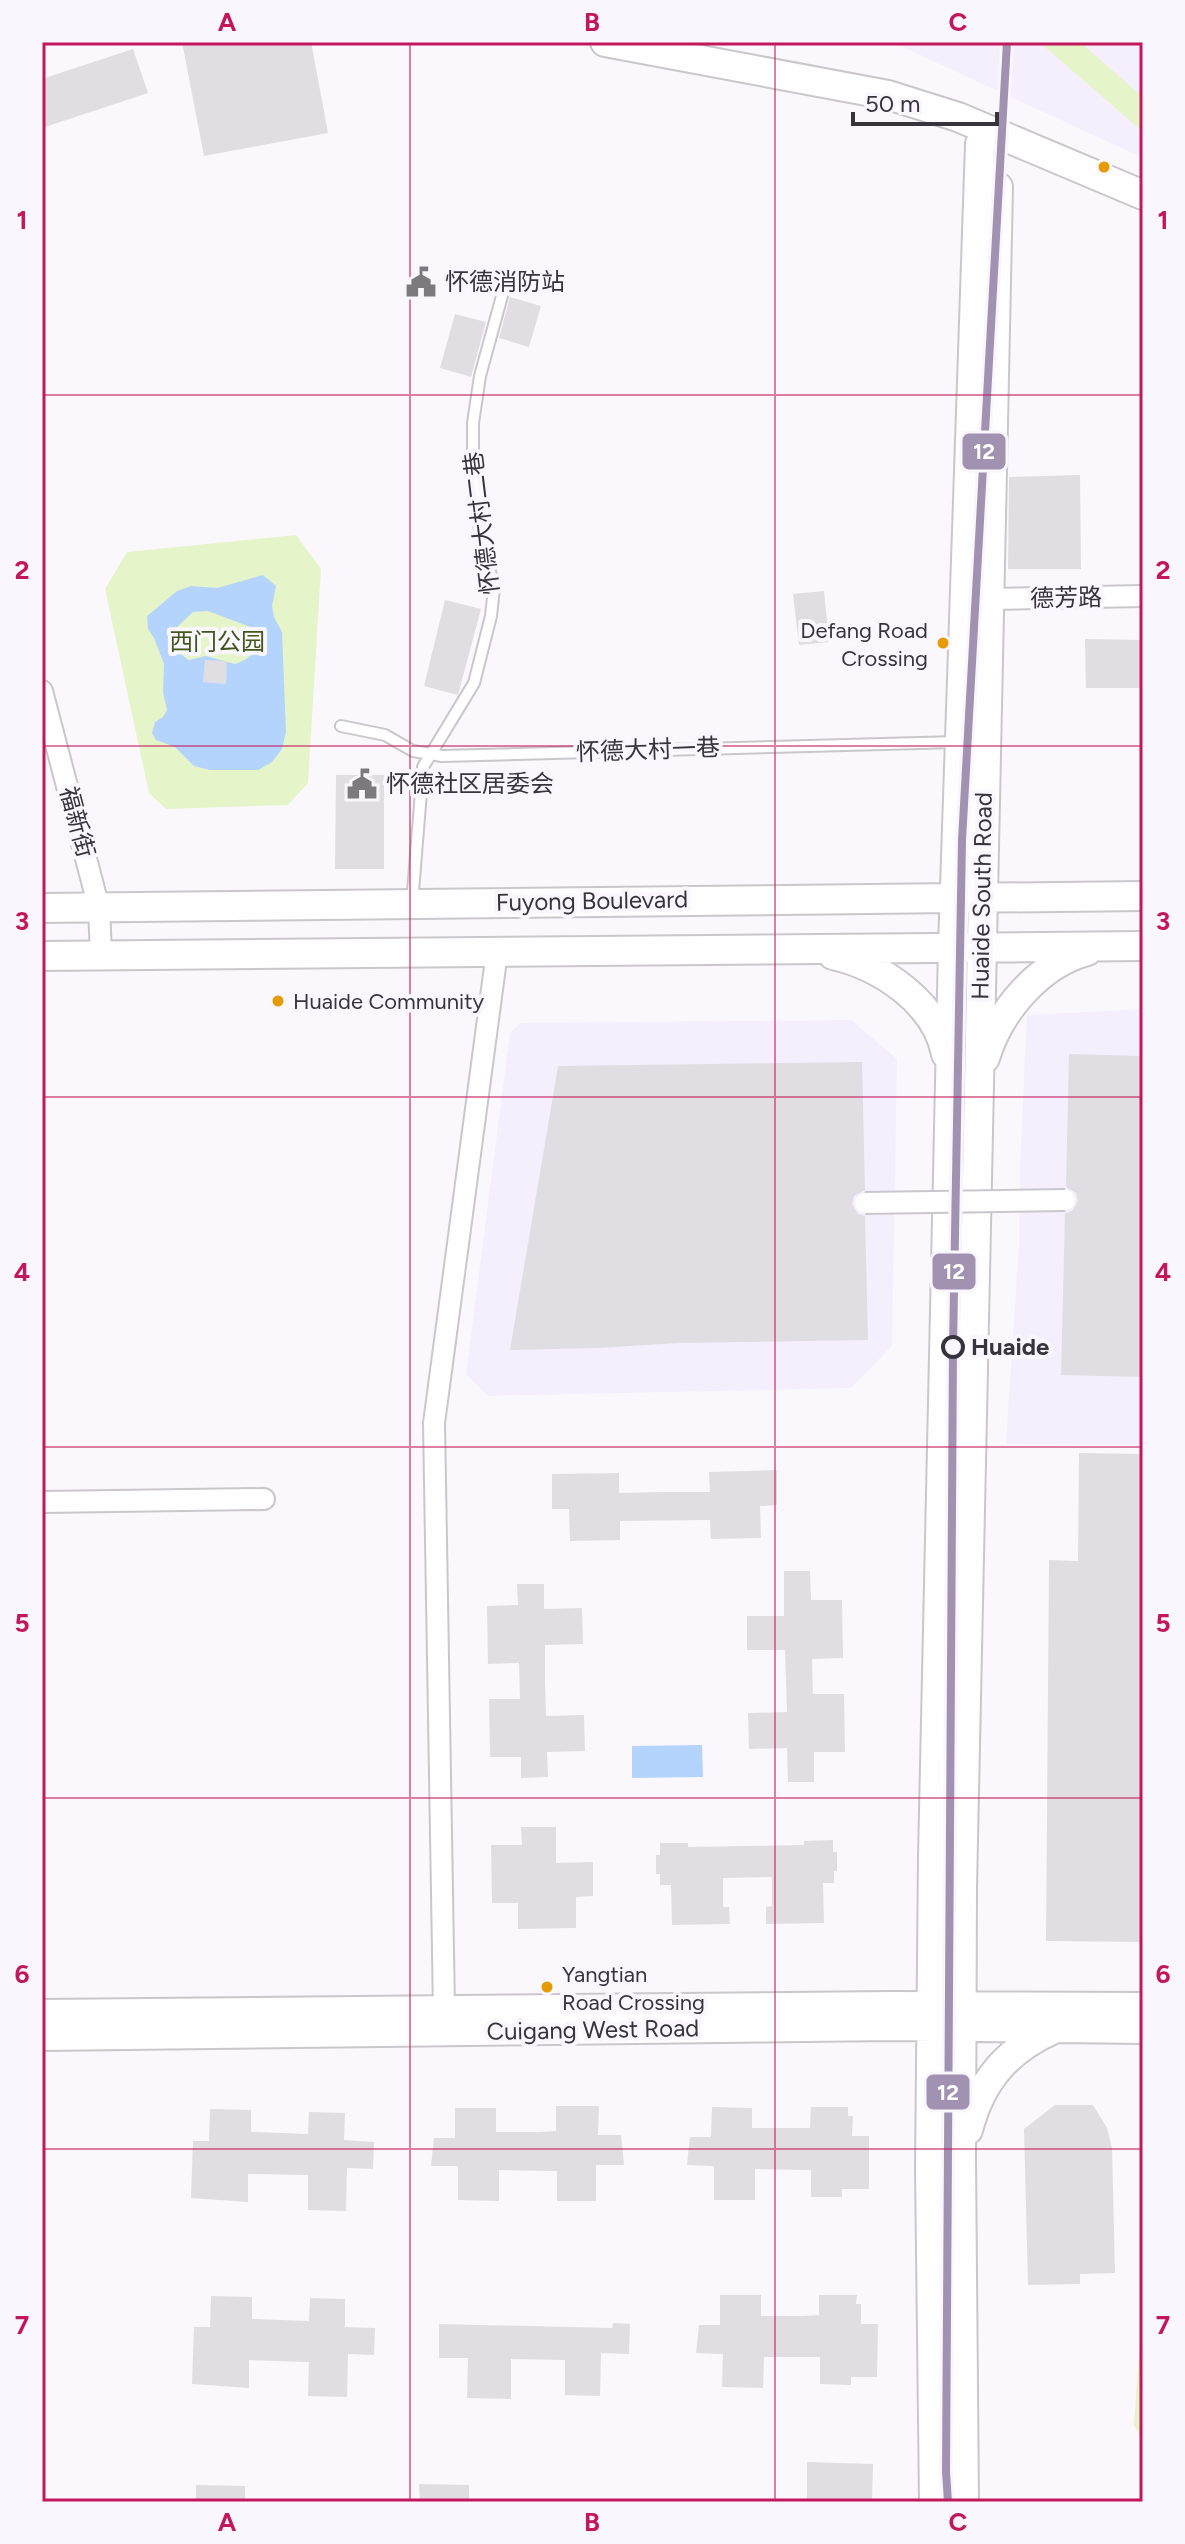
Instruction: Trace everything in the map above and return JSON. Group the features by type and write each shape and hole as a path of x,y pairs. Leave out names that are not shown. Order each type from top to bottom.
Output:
{"main road":[{"path":"605,42 888,95 992,131 1143,195"},
{"name":"Huaide South Road","path":"934,2502 930,2168 953,947 968,897 989,599 999,152 992,131 980,144 960,742 968,897 981,947 962,2016 964,2502"},
{"name":"Fuyong Boulevard","path":"42,908 1143,896"},
{"path":"979,1082 989,1046 1000,1024 1026,989 1064,960 1083,951 1108,946"},
{"name":"Fuyong Boulevard","path":"42,956 1143,946"},
{"path":"805,949 855,963 886,977 920,1004 944,1044 950,1079"},
{"name":"Cuigang West Road","path":"42,2014 444,2010 962,2016 1143,2007"},
{"name":"Cuigang West Road","path":"42,2036 932,2016"},
{"name":"Cuigang West Road","path":"962,2016 1056,2028 1143,2029"},
{"path":"961,2158 983,2092 999,2067 1027,2041 1056,2028"}],"street":[{"name":"德芳路","path":"989,599 1143,596"},
{"name":"福新街","path":"42,691 99,908 101,955"},
{"path":"444,2010 434,1423 497,952"},
{"path":"865,1203 1065,1200"},
{"path":"42,1502 264,1499"}],"lane":[{"name":"怀德大村二巷","path":"412,904 423,767 474,683 491,616 494,588 480,531 473,469 473,423 480,376 508,274"},
{"name":"怀德大村一巷","path":"341,726 385,735 413,751 428,755 960,742"}],"shaded area":[{"path":"892,42 1143,42 1143,158"},
{"path":"1143,1009 1143,1445 1006,1444 1019,1245 1027,1015"},
{"path":"851,1020 897,1059 892,1346 851,1388 488,1396 466,1374 510,1033 521,1023"}],"green space":[{"path":"1039,42 1080,42 1143,97 1143,132"},
{"name":"西门公园","path":"296,535 321,569 308,783 288,805 166,809 149,793 105,589 127,552"},
{"path":"1143,2297 1143,2442 1134,2425"}],"water":[{"path":"263,575 276,586 272,606 282,632 286,732 282,749 272,762 258,770 210,770 194,766 175,747 156,740 152,733 155,722 167,710 163,692 164,664 148,629 147,616 177,591 191,586 217,588","holes":["208,611 253,628 259,639 256,649 248,658 235,664 206,656 189,660 177,646 177,627 193,612"]},
{"path":"702,1745 703,1777 632,1778 632,1746"}],"building":[{"path":"182,42 311,42 328,133 204,156"},
{"path":"133,49 148,93 42,128 42,79"},
{"path":"510,297 541,306 529,347 499,338"},
{"path":"455,314 486,322 471,377 440,368"},
{"path":"1080,475 1081,569 1008,569 1009,477"},
{"path":"824,591 829,642 799,645 793,594"},
{"path":"445,600 481,609 458,695 424,686"},
{"path":"1085,639 1143,640 1143,688 1086,688"},
{"path":"205,660 227,661 226,684 203,682"},
{"path":"336,775 384,775 384,869 335,869"},
{"path":"1069,1054 1143,1056 1143,1377 1061,1375 1065,1213 1072,1211 1078,1201 1076,1193 1066,1187"},
{"path":"862,1062 865,1190 854,1196 852,1204 858,1214 865,1216 868,1340 510,1350 558,1066"},
{"path":"1079,1453 1143,1454 1143,1942 1046,1941 1049,1560 1078,1561"},
{"path":"777,1470 777,1505 760,1506 761,1538 711,1539 710,1520 620,1521 620,1540 570,1541 569,1509 552,1509 552,1474 619,1473 619,1493 710,1492 709,1472"},
{"path":"784,1571 810,1571 811,1600 842,1600 843,1658 812,1659 813,1694 844,1694 845,1752 814,1752 814,1782 788,1782 787,1748 749,1749 748,1713 787,1712 785,1650 747,1650 747,1616 784,1616"},
{"path":"517,1584 544,1584 544,1609 582,1608 583,1644 545,1645 545,1681 546,1716 584,1715 585,1751 547,1752 548,1777 521,1778 521,1757 490,1757 489,1699 520,1699 519,1663 488,1664 487,1606 518,1605"},
{"path":"521,1827 556,1827 556,1863 593,1862 593,1896 576,1897 576,1928 518,1929 518,1903 492,1903 491,1845 522,1845"},
{"path":"833,1840 833,1852 837,1852 837,1871 834,1871 834,1883 823,1883 824,1923 766,1924 766,1907 772,1906 772,1877 723,1878 723,1907 729,1907 730,1924 672,1925 671,1885 660,1885 660,1874 656,1874 656,1855 660,1855 660,1843 688,1843 688,1847 804,1845 804,1841"},
{"path":"1055,2105 1093,2105 1107,2128 1112,2148 1115,2273 1080,2274 1080,2284 1028,2285 1024,2129"},
{"path":"556,2106 599,2106 598,2135 621,2135 624,2165 596,2165 596,2201 557,2201 557,2171 499,2170 499,2201 458,2200 458,2166 431,2166 434,2138 455,2138 455,2108 496,2108 496,2132 540,2132 556,2131"},
{"path":"712,2107 752,2108 752,2128 810,2128 811,2107 848,2107 848,2116 853,2116 852,2136 869,2136 869,2189 842,2189 842,2197 811,2197 811,2170 755,2169 755,2200 714,2200 714,2166 687,2165 690,2137 711,2137"},
{"path":"210,2109 251,2110 251,2132 308,2134 309,2112 345,2113 344,2140 374,2142 373,2169 347,2168 346,2211 308,2210 308,2175 248,2174 248,2202 191,2198 193,2141 209,2141"},
{"path":"720,2295 761,2295 761,2316 803,2316 819,2315 819,2295 857,2295 856,2304 861,2304 861,2324 878,2324 877,2377 851,2377 851,2385 820,2384 820,2357 764,2357 763,2388 722,2387 723,2354 696,2353 699,2325 720,2325"},
{"path":"211,2296 252,2297 252,2319 309,2321 310,2298 345,2299 345,2327 375,2328 374,2355 348,2354 347,2397 308,2396 309,2362 249,2360 249,2388 192,2384 194,2327 210,2327"},
{"path":"613,2323 630,2324 629,2354 601,2353 600,2396 565,2395 565,2360 511,2359 511,2399 467,2398 468,2358 439,2358 439,2324 612,2328"},
{"path":"807,2462 873,2464 872,2502 807,2502"},
{"path":"419,2484 469,2485 469,2502 420,2502"},
{"path":"196,2485 245,2486 245,2502 196,2502"}],"transit line":[{"name":"12","path":"948,2502 953,1347 962,840 1007,42"}],"place":[{"name":"怀德消防站","path":"421,282"},
{"name":"Defang Road Crossing","path":"943,643"},
{"name":"怀德社区居委会","path":"362,784"},
{"name":"Huaide Community","path":"278,1001"},
{"name":"Huaide","path":"953,1347"},
{"name":"Yangtian Road Crossing","path":"547,1987"}]}
